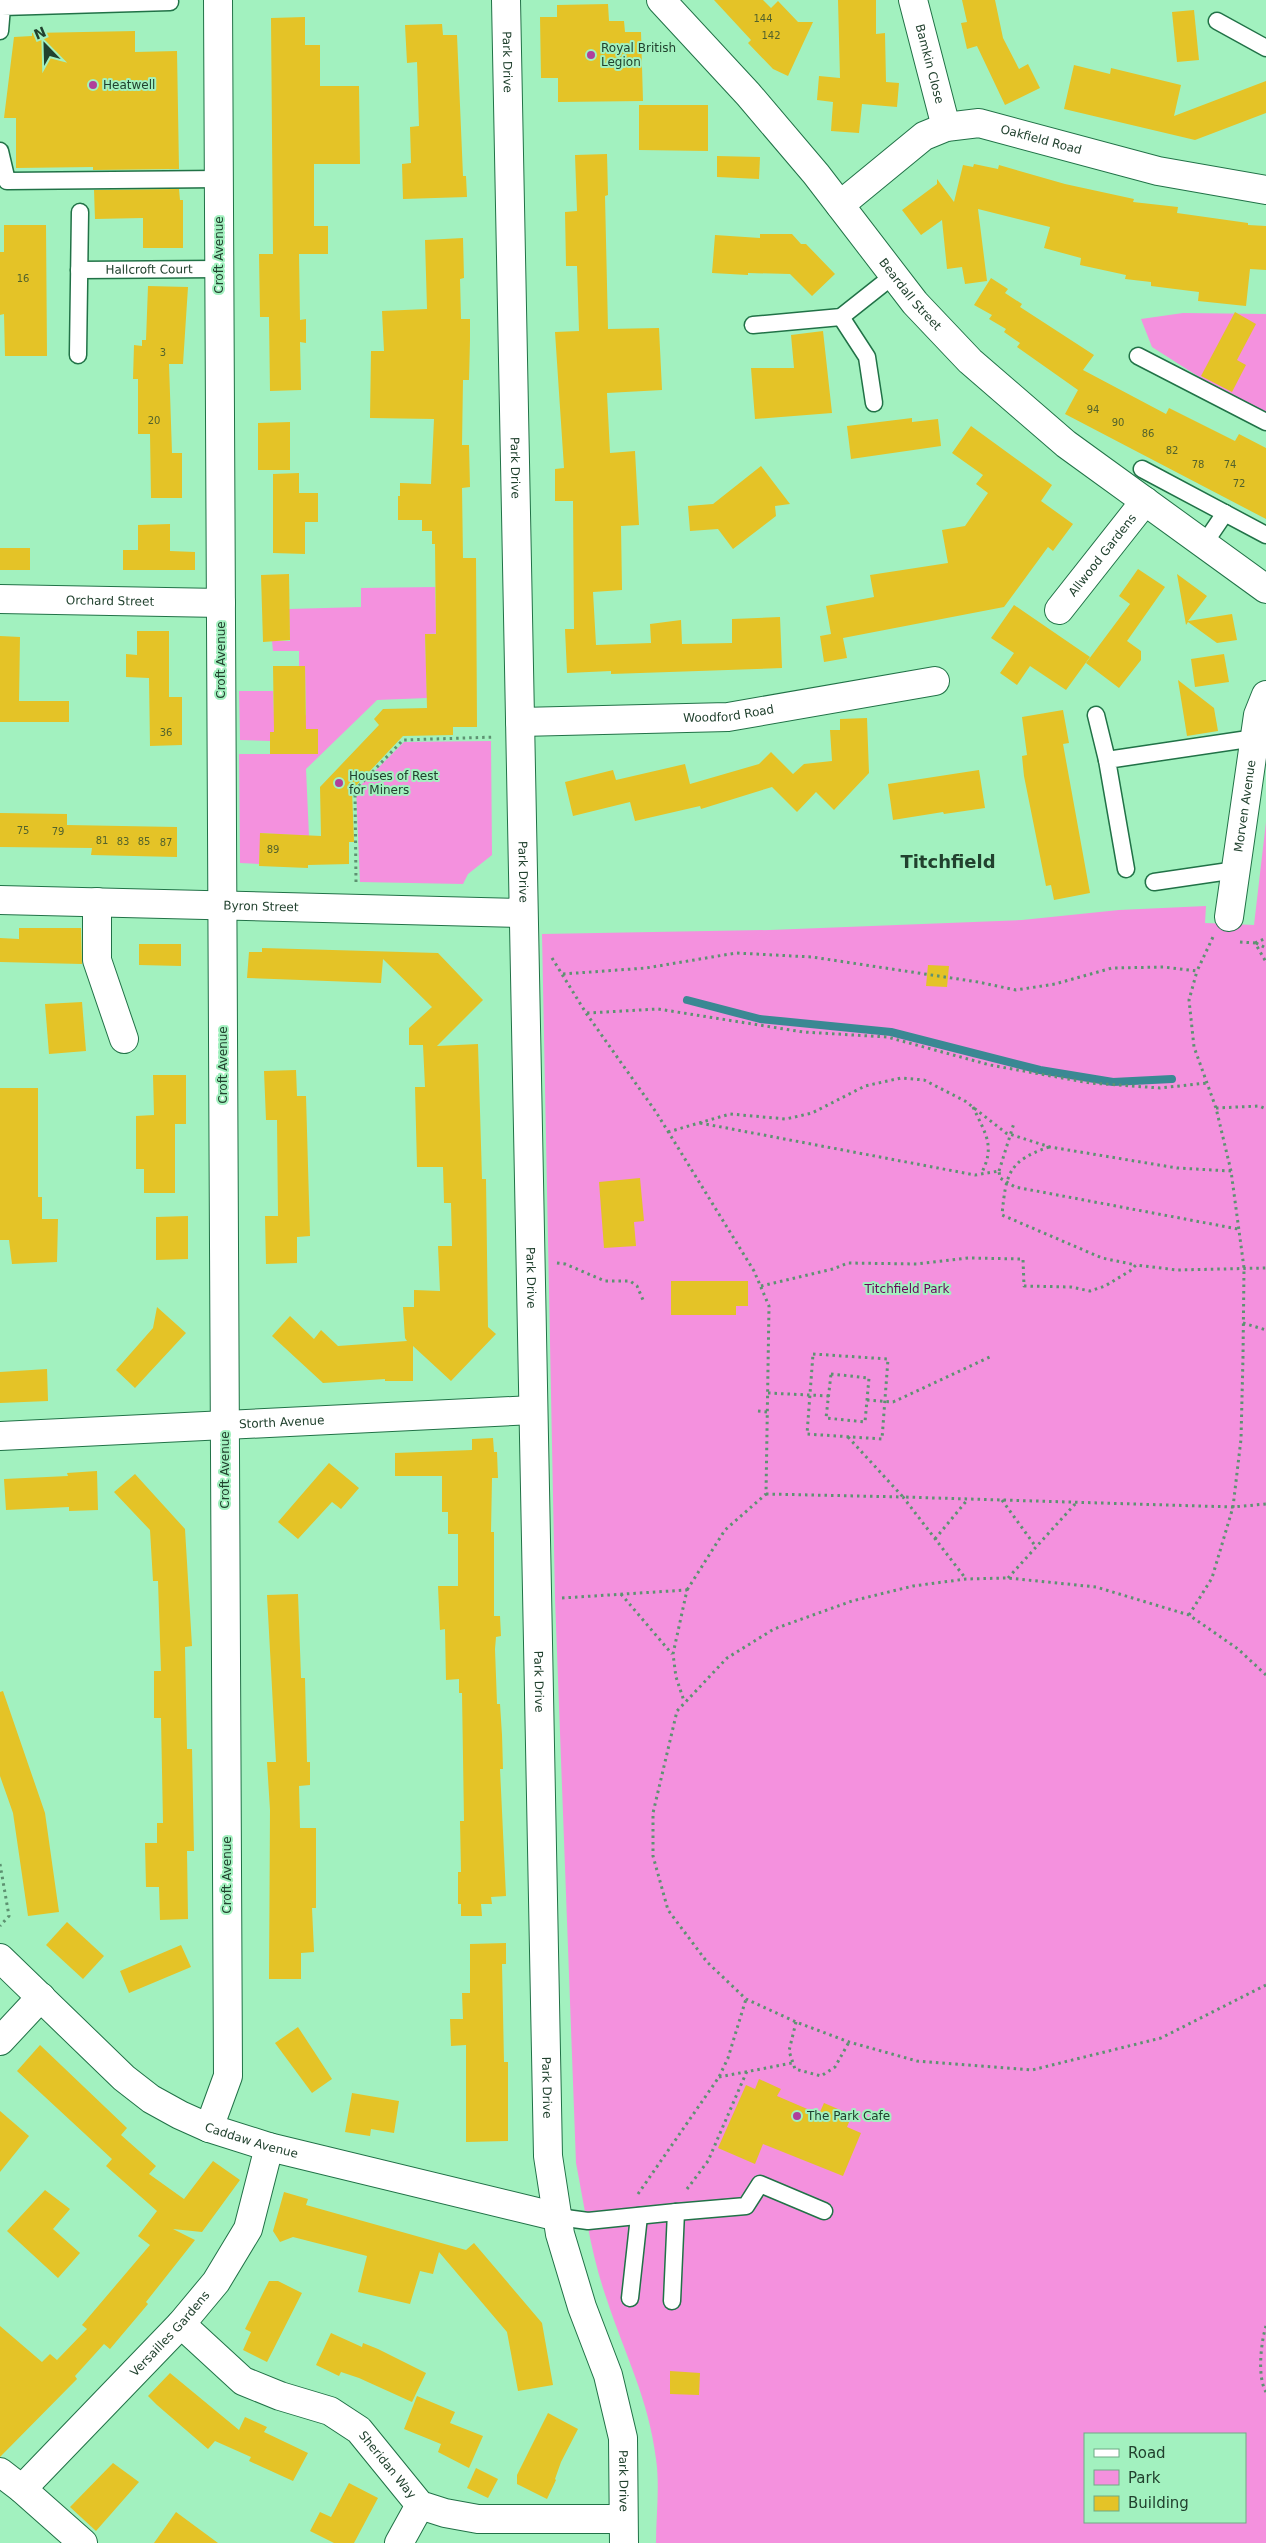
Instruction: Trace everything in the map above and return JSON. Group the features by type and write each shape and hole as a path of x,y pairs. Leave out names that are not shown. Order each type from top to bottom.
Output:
{"street":[{"name":"Croft Avenue","path":"209,2128 228,2076 218,0"},
{"name":"Park Drive","path":"506,0 548,2156 569,2268 608,2375 623,2438 623,2531"},
{"name":"Beardall Street","path":"661,0 748,94 840,205 915,303 970,361 1066,444 1266,589"},
{"name":"Bamkin Close","path":"913,0 946,128"},
{"name":"Oakfield Road","path":"840,205 924,136 946,128 979,123 1158,171 1266,190"},
{"name":"Allwood Gardens","path":"1060,610 1145,501"},
{"name":"Orchard Street","path":"0,599 221,603"},
{"name":"Woodford Road","path":"520,722 728,717 936,681"},
{"name":"Morven Avenue","path":"1229,933 1258,715 1266,695"},
{"name":"Byron Street","path":"0,900 523,912"},
{"path":"97,902 97,960 124,1039"},
{"name":"Storth Avenue","path":"0,1436 533,1410"},
{"name":"Caddaw Avenue","path":"0,1958 124,2078 151,2099 209,2128 269,2147 558,2217"},
{"path":"0,2041 40,1997"},
{"name":"Versailles Gardens","path":"22,2489 181,2324 216,2282 248,2229 269,2147"},
{"name":"Sheridan Way","path":"181,2324 243,2381 280,2396 330,2411 359,2430 420,2505 445,2513 478,2519 623,2531"},
{"path":"0,2472 83,2543"},
{"path":"399,2543 420,2505"}],"lane":[{"path":"0,31 1,7 170,2"},
{"path":"1217,21 1266,48"},
{"path":"0,151 7,181 219,179"},
{"path":"78,354 80,212"},
{"name":"Hallcroft Court","path":"79,270 219,269"},
{"path":"753,325 841,317 894,275"},
{"path":"841,317 867,357 874,402"},
{"path":"1138,356 1266,422"},
{"path":"1142,469 1266,535"},
{"path":"1204,544 1225,513"},
{"path":"1096,715 1107,760 1126,869"},
{"path":"1107,760 1255,738"},
{"path":"1154,882 1236,870"},
{"path":"558,2217 588,2220 746,2206 760,2184 824,2211"},
{"path":"672,2301 676,2212"},
{"path":"630,2298 639,2216"}],"path":[{"path":"356,887 355,790 369,775 403,740 497,737"},
{"path":"1188,1615 1212,1578 1234,1507 1241,1439 1244,1268 1231,1171 1216,1108 1194,1047 1189,1000 1197,971 1212,939 1216,924 1229,933 1266,948"},
{"path":"1212,939 1229,933"},
{"path":"1255,943 1266,938"},
{"path":"1255,943 1266,962"},
{"path":"524,947 543,947 563,974 586,1013 656,1112 754,1271 768,1306 766,1494"},
{"path":"563,974 646,968 736,953 822,958 978,982 1016,990 1054,984 1112,968 1164,967 1197,971"},
{"path":"586,1013 658,1009 803,1032 887,1037 990,1065 1090,1083 1160,1088 1207,1083"},
{"path":"668,1132 730,1114 786,1120 812,1113 865,1086 901,1078 924,1080 973,1106 1010,1134 1050,1147 1177,1168 1231,1171"},
{"path":"973,1106 990,1143 988,1162 981,1174"},
{"path":"1216,1108 1259,1106 1266,1109"},
{"path":"700,1123 786,1140 883,1155 975,1175 999,1171"},
{"path":"1014,1123 999,1171 1000,1178 1015,1187 1238,1229"},
{"path":"1050,1147 1033,1153 1014,1166 1006,1181 1002,1215 1102,1258 1136,1265 1176,1270 1266,1268"},
{"path":"760,1286 833,1270 848,1263 917,1264 968,1258 1023,1259 1024,1286 1071,1287 1090,1290 1105,1286 1130,1272 1136,1265"},
{"path":"530,1262 565,1264 605,1281 630,1281 637,1286 643,1300"},
{"path":"1243,1324 1266,1330"},
{"path":"813,1354 888,1359 882,1439 807,1434 810,1394 813,1354"},
{"path":"867,1400 893,1402 992,1356"},
{"path":"831,1374 869,1378 867,1400 865,1422 826,1418 831,1374"},
{"path":"768,1393 829,1396"},
{"path":"758,1411 768,1412"},
{"path":"848,1436 903,1497 966,1579"},
{"path":"684,1701 676,1678 673,1654 687,1590 725,1530 766,1494 1234,1507 1266,1504"},
{"path":"935,1539 968,1499"},
{"path":"1002,1500 1036,1547"},
{"path":"1008,1578 1076,1502"},
{"path":"1266,1675 1238,1649 1188,1615 1096,1587 1008,1578 966,1579 913,1586 852,1601 774,1629 727,1658 684,1701 677,1711 653,1813 653,1856 668,1910 707,1962 746,1998 796,2022 849,2042 916,2060 1032,2070 1161,2038 1266,1985"},
{"path":"537,1600 687,1590"},
{"path":"622,1594 650,1624 673,1654"},
{"path":"0,1864 9,1916 0,1926"},
{"path":"622,2217 719,2077 728,2058 746,1998"},
{"path":"796,2022 789,2051 795,2069 822,2076 835,2067 849,2042"},
{"path":"719,2077 792,2064"},
{"path":"676,2212 692,2180 708,2162 747,2071"},
{"path":"1266,2326 1261,2340 1262,2386 1266,2392"}],"green space":[{"path":"1183,313 1266,314 1266,413 1218,389 1152,347 1141,319"},
{"path":"435,587 436,621 464,633 425,634 427,698 377,700 306,769 309,836 261,833 259,864 240,863 239,754 317,754 270,741 240,740 239,691 273,691 274,716 306,715 305,666 299,666 299,651 273,651 272,641 290,641 289,609 361,607 361,588"},
{"path":"491,741 492,855 468,874 463,884 360,882 356,790 404,742"},
{"name":"Titchfield Park","path":"1266,822 1266,2543 656,2543 658,2480 653,2437 636,2378 601,2283 576,2163 555,1598 542,934 770,930 1022,920 1119,910 1206,906 1205,923 1254,925"}],"building":[{"path":"714,0 763,0 771,8 778,1 798,22 813,22 788,76 773,69 748,43 751,40"},
{"path":"838,0 876,0 876,34 885,33 886,82 899,83 897,107 862,104 859,133 831,131 833,102 817,100 819,76 840,78"},
{"path":"962,0 995,0 1003,38 1019,69 1028,64 1040,88 1005,105 977,46 967,49 961,23 967,22"},
{"name":"Royal British Legion","path":"608,4 609,21 624,21 625,32 641,32 643,101 558,102 558,78 541,78 540,17 557,17 557,5"},
{"path":"1194,10 1199,60 1177,62 1172,12"},
{"path":"305,17 305,45 320,45 320,86 359,86 360,164 314,164 314,226 328,226 328,254 299,254 300,320 306,319 306,343 300,342 301,390 270,391 269,317 260,317 259,254 273,254 271,18"},
{"path":"442,24 443,35 457,35 463,176 466,176 467,197 403,199 402,164 411,163 410,127 419,126 417,62 407,63 405,25"},
{"name":"Heatwell","path":"135,31 135,52 177,51 179,169 93,170 93,167 16,168 16,118 4,118 14,37 32,36 32,33"},
{"path":"1074,65 1110,74 1111,68 1181,85 1174,116 1266,81 1266,113 1195,140 1064,109"},
{"path":"639,105 708,105 708,151 639,150"},
{"path":"607,154 608,195 605,196 608,329 659,328 662,390 607,393 610,453 635,451 639,525 621,526 622,590 593,592 596,645 651,643 650,624 681,620 682,644 732,643 732,619 780,617 782,668 611,674 611,671 567,673 565,629 574,629 573,501 555,501 555,469 564,468 555,332 579,331 577,266 566,266 565,212 577,211 575,155"},
{"path":"717,156 760,157 759,179 717,177"},
{"path":"974,164 998,169 999,165 1065,184 1134,199 1133,202 1178,207 1177,213 1248,223 1248,225 1266,226 1266,270 1250,269 1246,306 1198,301 1199,292 1151,286 1151,282 1125,279 1126,275 1080,265 1081,258 1044,248 1050,227 978,209 987,281 965,284 962,267 947,269 942,220 921,235 902,210 937,184 937,179 954,202 963,165 973,167"},
{"path":"179,189 180,200 183,200 183,248 143,248 143,218 95,219 94,190"},
{"path":"4,225 46,225 47,356 5,356 4,314 0,315 0,252 4,252"},
{"path":"760,234 792,234 801,244 806,244 835,274 812,296 790,274 748,273 748,275 712,273 715,235 760,238"},
{"path":"463,238 464,278 460,279 461,319 470,319 470,340 469,380 463,380 462,445 469,445 470,487 462,488 463,558 476,558 477,727 453,727 453,735 403,736 352,790 354,842 349,842 349,864 308,865 308,868 259,866 260,833 321,836 320,787 379,725 374,719 383,709 427,708 425,634 436,634 435,544 432,544 432,531 422,531 422,520 398,520 398,496 400,496 400,483 431,484 434,419 370,418 371,351 384,351 382,311 427,309 425,240"},
{"path":"991,278 1008,289 1005,293 1022,304 1020,307 1094,355 1083,370 1166,414 1169,408 1235,441 1239,434 1266,448 1266,519 1065,414 1078,390 1017,347 1020,343 1004,332 1006,329 989,319 992,315 974,305"},
{"path":"148,286 188,287 183,364 169,364 172,453 182,453 182,498 151,498 150,434 138,434 138,379 133,379 134,345 142,346 142,340 146,340"},
{"path":"1235,312 1256,324 1237,360 1246,365 1232,392 1201,376"},
{"path":"823,331 832,413 755,419 751,368 794,368 791,335"},
{"path":"912,418 912,422 938,419 941,446 851,459 847,426"},
{"path":"290,422 290,470 258,470 258,423"},
{"path":"971,426 1052,485 1041,501 1073,524 1053,551 1048,547 1004,607 843,638 847,658 824,662 820,636 831,634 826,606 874,597 870,575 948,563 942,530 965,526 988,493 976,484 983,475 952,453"},
{"path":"761,466 790,504 775,506 776,516 733,549 718,529 690,531 688,506 713,504"},
{"path":"299,473 299,493 318,493 318,522 305,522 305,554 273,553 273,474"},
{"path":"170,524 170,551 195,552 195,570 123,570 123,550 138,550 138,525"},
{"path":"0,548 30,548 30,570 0,570"},
{"path":"1138,569 1165,587 1127,641 1141,651 1141,660 1119,688 1086,663 1130,604 1119,596"},
{"path":"289,574 290,640 263,642 261,575"},
{"path":"1177,574 1207,596 1188,621 1232,614 1237,640 1217,643 1188,622 1186,625"},
{"path":"1014,605 1090,657 1066,690 1030,666 1017,685 1000,673 1014,653 991,638"},
{"path":"137,631 169,631 169,697 182,697 182,745 150,746 149,678 126,677 126,654 137,655"},
{"path":"0,636 20,637 19,701 69,701 69,722 0,722"},
{"path":"1224,654 1229,682 1195,687 1191,659"},
{"path":"273,666 305,666 306,729 318,729 318,754 270,754 270,732 274,732"},
{"path":"1178,680 1214,708 1218,731 1187,736"},
{"path":"1063,710 1069,743 1063,744 1090,893 1054,900 1051,885 1046,886 1024,776 1022,756 1027,755 1022,717"},
{"path":"867,718 869,773 834,810 816,792 797,812 772,787 701,809 700,806 635,821 630,802 573,816 565,782 613,770 616,780 685,764 690,784 759,764 771,752 793,774 804,764 832,761 830,730 840,730 840,719"},
{"path":"979,770 985,808 893,820 888,784"},
{"path":"0,813 67,814 67,825 177,827 177,857 91,855 92,848 0,847"},
{"path":"19,928 81,928 82,964 0,962 0,938 19,939"},
{"path":"139,944 181,944 181,966 139,965"},
{"path":"262,948 438,953 483,1000 437,1046 478,1044 482,1179 486,1179 488,1327 496,1334 451,1381 413,1346 413,1381 385,1381 385,1379 323,1383 272,1336 290,1316 314,1339 321,1330 338,1346 407,1341 405,1338 403,1307 414,1307 414,1290 440,1291 438,1246 452,1246 451,1203 444,1203 443,1167 417,1167 415,1087 425,1087 423,1045 409,1045 409,1028 432,1007 383,959 381,983 247,978 249,952 262,952"},
{"path":"928,965 949,966 947,987 926,986"},
{"path":"82,1002 86,1051 49,1054 45,1004"},
{"path":"296,1070 297,1096 306,1096 310,1236 297,1237 297,1263 266,1264 265,1216 278,1216 277,1120 266,1120 264,1071"},
{"path":"153,1075 186,1075 186,1124 175,1124 175,1193 144,1193 144,1169 136,1169 136,1116 154,1115"},
{"path":"0,1088 38,1088 38,1197 42,1197 42,1219 58,1219 57,1262 12,1264 9,1240 0,1240"},
{"path":"640,1178 644,1221 634,1222 636,1246 604,1248 599,1182"},
{"path":"188,1216 188,1259 156,1260 156,1217"},
{"path":"671,1281 748,1281 748,1306 736,1306 736,1315 671,1315"},
{"path":"157,1307 186,1333 135,1388 116,1370 153,1328"},
{"path":"47,1369 48,1401 0,1403 0,1372"},
{"path":"493,1438 494,1452 497,1452 498,1478 492,1478 491,1532 494,1532 494,1616 500,1616 501,1636 496,1637 495,1649 497,1704 500,1704 502,1735 503,1769 500,1769 506,1896 491,1897 492,1904 481,1904 482,1916 461,1916 461,1904 458,1904 458,1872 461,1872 460,1821 464,1821 462,1693 459,1693 459,1679 446,1680 445,1629 440,1630 438,1586 458,1586 458,1534 448,1534 448,1512 442,1512 442,1476 395,1476 395,1453 472,1450 472,1439"},
{"path":"329,1463 359,1488 341,1509 332,1502 298,1539 278,1522"},
{"path":"97,1471 98,1510 69,1511 69,1507 6,1510 4,1479 68,1476 67,1473"},
{"path":"135,1474 185,1529 192,1646 185,1647 187,1749 192,1749 194,1851 187,1851 188,1919 160,1920 159,1887 146,1887 145,1843 157,1843 157,1823 163,1823 161,1718 154,1718 154,1671 161,1671 158,1581 153,1581 150,1530 114,1492"},
{"path":"298,1594 301,1678 305,1678 307,1762 310,1762 310,1785 299,1786 300,1828 316,1828 316,1908 312,1908 314,1952 301,1953 301,1979 269,1979 270,1810 267,1762 276,1762 267,1595"},
{"path":"3,1691 45,1813 59,1912 28,1916 13,1813 0,1776 0,1692"},
{"path":"67,1922 104,1956 83,1979 46,1945"},
{"path":"506,1943 506,1964 502,1964 504,2062 508,2062 508,2141 466,2142 466,2045 451,2046 450,2019 463,2019 462,1993 470,1993 470,1944"},
{"path":"181,1945 191,1967 129,1993 120,1971"},
{"path":"298,2027 332,2079 312,2093 275,2043"},
{"path":"40,2045 127,2128 121,2135 156,2166 149,2174 184,2199 213,2161 240,2180 202,2232 173,2229 195,2240 146,2302 148,2304 110,2349 104,2344 75,2376 77,2379 0,2457 0,2326 42,2362 50,2354 57,2360 87,2329 82,2325 150,2245 138,2236 157,2211 106,2166 112,2159 17,2071"},
{"path":"759,2079 781,2089 777,2096 819,2114 824,2103 852,2115 847,2127 861,2133 843,2176 763,2144 755,2164 718,2148 746,2085 755,2089"},
{"path":"352,2093 399,2101 394,2133 371,2129 370,2136 345,2132"},
{"path":"0,2111 29,2136 0,2172"},
{"path":"45,2190 70,2209 53,2229 80,2253 58,2278 7,2231"},
{"path":"284,2192 308,2199 306,2205 466,2250 474,2243 542,2323 553,2385 518,2391 507,2332 439,2252 433,2274 420,2271 410,2304 358,2292 367,2256 293,2237 280,2242 273,2231"},
{"path":"269,2281 278,2281 302,2293 267,2362 243,2350 251,2332 245,2329"},
{"path":"331,2333 362,2347 363,2343 378,2349 426,2373 412,2402 359,2378 341,2372 339,2376 316,2365"},
{"path":"670,2371 700,2373 699,2395 670,2394"},
{"path":"170,2373 239,2430 245,2417 267,2427 264,2432 308,2453 293,2481 249,2461 251,2457 215,2441 208,2449 157,2405 148,2396"},
{"path":"417,2396 455,2412 450,2423 483,2436 469,2468 438,2452 441,2444 404,2429"},
{"path":"548,2413 578,2429 561,2462 556,2480 547,2499 517,2484 517,2475"},
{"path":"113,2463 139,2482 96,2531 70,2507"},
{"path":"476,2468 498,2479 488,2498 467,2488"},
{"path":"349,2483 378,2498 354,2543 334,2543 310,2531 320,2512 331,2517"},
{"path":"176,2512 218,2543 154,2543"}],"waterway":[{"path":"687,1000 760,1019 891,1032 1040,1070 1113,1082 1172,1079"}],"place":[{"name":"Royal British Legion","path":"591,55"},
{"name":"Heatwell","path":"93,85"},
{"name":"Houses of Rest for Miners","path":"339,783"},
{"name":"The Park Cafe","path":"797,2116"}],"district":[{"name":"Titchfield","path":"948,862"}]}
